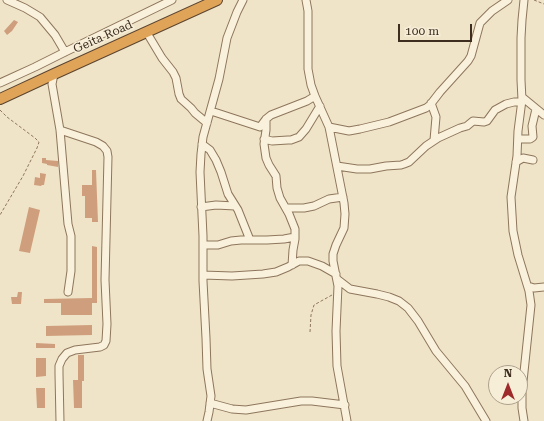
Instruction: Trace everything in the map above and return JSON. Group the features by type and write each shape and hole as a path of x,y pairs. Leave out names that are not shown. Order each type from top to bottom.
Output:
{"highway":[{"name":"Geita Road","path":"0,99 217,0"}],"street":[{"path":"7,0 26,8 40,17 55,35 65,52"},
{"path":"0,83 172,0"},
{"path":"207,421 211,396 207,369 203,275 200,172 202,144 211,111 213,97 219,79 227,38 243,0"},
{"path":"306,0 308,11 308,69 311,85 329,127 345,214 344,228 333,254 333,261 338,286 336,331 337,366 347,421"},
{"path":"524,0 521,38 522,99 512,197 513,231 518,255 528,286 531,305 522,391 524,421"},
{"path":"329,127 349,130 360,129 384,124 426,108 468,61 471,56 480,23 502,1"},
{"path":"149,31 147,33 176,78 181,99 207,123"},
{"path":"54,74 52,84 60,130 68,224 71,236 71,271 68,292"},
{"path":"211,111 260,127 271,115 307,101 315,96"},
{"path":"522,99 544,115"},
{"path":"337,166 370,169 390,165 401,165 409,162 434,140 467,126 473,121 487,121 495,110 506,104 522,99"},
{"path":"431,103 436,117 434,140"},
{"path":"264,139 272,141 291,140 299,136 306,129 320,106"},
{"path":"518,139 530,139 533,137 532,126 536,109"},
{"path":"266,119 264,139 266,158 276,176 280,198 295,229 292,265"},
{"path":"60,130 96,142 103,146 108,157 105,280 106,341 104,345 100,347 75,350 67,353 62,359 59,366 60,421"},
{"path":"202,144 210,150 216,160 224,178 228,194 250,240"},
{"path":"516,162 522,158 533,160"},
{"path":"286,208 314,206 330,199 343,197"},
{"path":"201,207 235,206"},
{"path":"203,245 218,245 250,240 280,240 295,237"},
{"path":"203,275 232,276 263,274 276,272 299,261 308,261 322,266 350,289 377,294 399,301 408,308 418,321 436,351 465,386 486,421"},
{"path":"528,286 534,288 544,287"},
{"path":"210,403 232,409 246,410 301,401 345,405"}],"path":[{"path":"534,0 544,4"},
{"path":"0,110 39,142 23,176 0,215"},
{"path":"310,332 311,315 314,305 338,291"}],"building":[{"path":"14,20 18,22 12,31 7,35 4,31"},
{"path":"42,158 46,158 46,160 58,161 58,167 42,163"},
{"path":"92,170 96,170 98,222 92,222 92,218 85,218 85,196 82,196 82,185 92,185"},
{"path":"40,173 46,174 44,185 34,185 35,177 40,178"},
{"path":"29,207 40,210 30,253 19,251"},
{"path":"92,246 97,247 97,303 92,303 92,315 61,315 61,303 44,303 44,299 92,298"},
{"path":"18,292 22,292 21,304 12,304 11,297 17,297"},
{"path":"92,325 92,335 46,336 46,326"},
{"path":"36,343 55,344 55,348 36,348"},
{"path":"78,355 84,355 82,408 74,408 73,380 78,380"},
{"path":"36,358 46,358 46,376 36,377"},
{"path":"36,388 45,388 45,408 37,408"}]}
